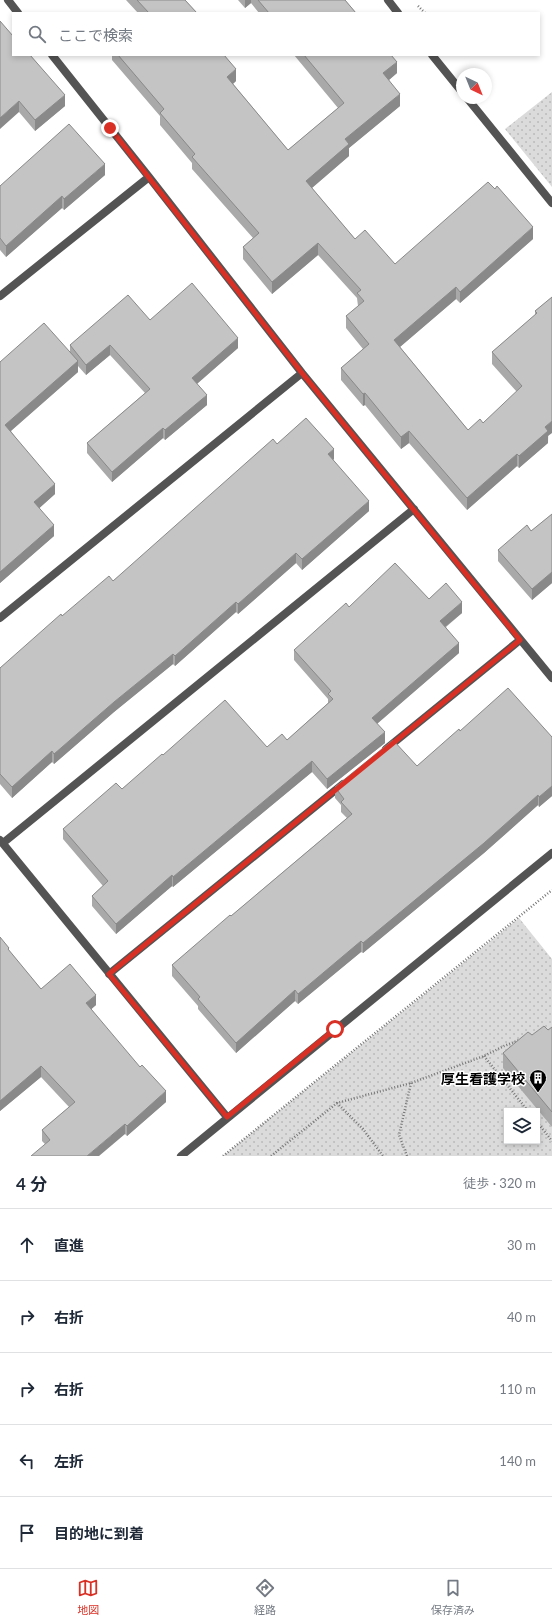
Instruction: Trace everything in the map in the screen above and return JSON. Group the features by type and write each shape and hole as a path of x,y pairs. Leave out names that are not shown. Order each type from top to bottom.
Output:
{"street":[{"path":"8,0 17,12"},
{"path":"388,0 397,12"},
{"path":"53,56 302,373 552,678"},
{"path":"433,56 456,85"},
{"path":"472,104 552,203"},
{"path":"0,296 149,177"},
{"path":"0,618 302,373"},
{"path":"227,1117 1,841 414,509"},
{"path":"379,754 520,640"},
{"path":"109,974 348,779"},
{"path":"180,1156 552,853"}],"path":[{"path":"223,1156 552,890"},
{"path":"271,1156 337,1103 411,1083 484,1056 524,1038"},
{"path":"484,1056 526,1108"},
{"path":"407,1156 400,1135 411,1083"},
{"path":"337,1103 363,1129 383,1156"},
{"path":"540,1126 552,1141"}],"shaded area":[{"path":"552,92 552,187 505,129"},
{"path":"519,918 552,959 552,1156 223,1156"}],"building":[{"path":"137,0 185,0 196,12 148,12"},
{"path":"258,0 345,0 355,12 268,12"},
{"path":"0,21 12,35 12,56 31,56 65,95 35,120 19,101 0,118"},
{"path":"119,56 225,56 236,69 227,77 288,150 344,103 305,56 392,56 397,62 383,73 400,94 345,139 349,144 306,181 355,239 365,230 395,264 488,182 495,189 497,186 533,227 460,292 456,287 394,340 468,430 480,419 483,423 522,386 492,352 537,313 535,311 552,297 552,421 545,427 548,431 519,456 517,454 467,498 409,431 401,437 365,393 363,394 341,368 369,344 346,316 364,301 357,293 361,290 318,243 272,282 243,247 259,233 192,157 195,154 160,113 164,109"},
{"path":"69,124 105,164 64,199 62,196 6,246 0,238 0,186"},
{"path":"192,283 238,338 192,378 207,395 165,430 163,428 112,472 87,443 150,389 110,345 86,365 70,345 128,295 150,320"},
{"path":"44,323 78,361 5,425 55,484 34,502 54,525 0,572 0,362"},
{"path":"306,418 334,449 328,454 369,501 302,559 296,553 238,604 236,602 175,656 173,654 114,702 54,754 52,751 12,787 0,774 0,668 61,614 62,616 109,576 113,581 273,439 277,444"},
{"path":"552,514 552,572 532,589 498,550 527,525 531,531"},
{"path":"395,563 429,599 446,583 462,602 440,621 459,643 372,718 385,732 327,779 312,761 173,877 172,875 116,924 92,896 108,881 63,829 116,783 122,789 225,700 267,747 282,734 287,740 333,699 328,694 331,691 294,650 346,603 349,607"},
{"path":"508,688 552,737 552,786 539,797 538,795 484,843 363,943 361,941 298,994 295,990 236,1043 198,999 200,997 172,965 352,814 341,802 344,799 335,787 393,740 417,766 459,729 460,731"},
{"path":"0,937 41,989 70,964 96,995 86,1003 140,1067 142,1065 166,1091 127,1126 125,1124 87,1156 31,1156 50,1140 42,1130 75,1102 41,1066 0,1101"},
{"name":"厚生看護学校","path":"544,1026 548,1030 552,1027 552,1112 503,1053 528,1032 532,1035"}],"place":[{"name":"厚生看護学校","path":"538,1093"}],"route":[{"path":"110,128 302,373 520,640 109,974 227,1117 335,1029"}]}
